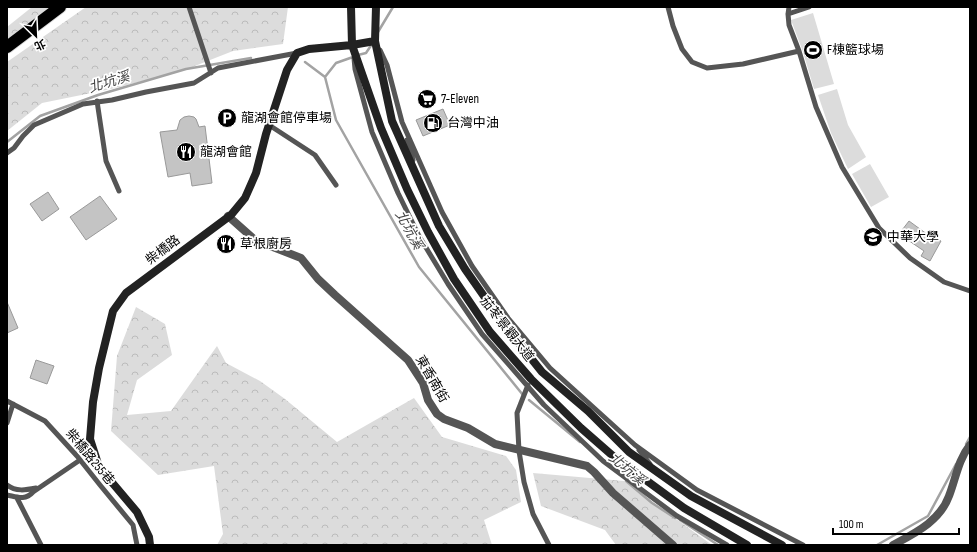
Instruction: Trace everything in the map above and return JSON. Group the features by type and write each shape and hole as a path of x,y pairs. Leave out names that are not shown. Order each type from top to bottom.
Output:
{"highway":[{"path":"7,47 60,7"}],"street":[{"name":"茄苳景觀大道","path":"351,7 352,45 381,128 407,189 428,232 490,332 530,383 613,456 684,508 746,545"},
{"name":"茄苳景觀大道","path":"376,7 375,41 392,121 439,226 465,269 502,322 546,370 629,452 691,496 782,545"},
{"path":"297,53 309,49 352,45 375,41"},
{"name":"柴橋路","path":"150,545 149,538 137,512 99,467 90,439 93,402 99,368 113,311 126,293 228,216 245,198 256,173 269,125 287,70 297,53"},
{"name":"東香南街","path":"228,216 255,240 301,258 318,279 408,360 423,383 428,400 437,414 444,419 468,428 495,444 519,451 587,466 613,493 673,545"},
{"path":"892,545 927,525 939,513 949,497 960,462 970,445"}],"lane":[{"path":"189,7 211,73"},
{"path":"668,7 673,26 682,49 692,62 707,68 744,64 799,50"},
{"path":"789,7 789,25 799,50 816,107 842,167 879,228 910,258 944,282 970,291"},
{"path":"788,14 809,7"},
{"name":"茄苳景觀大道","path":"375,41 387,65 402,122 442,212 472,266 546,370 635,445 697,490 803,545"},
{"name":"茄苳景觀大道","path":"352,45 355,69 372,132 398,193 419,236 448,284 482,334 530,383 544,405 603,460 676,516 727,545"},
{"path":"7,153 14,148 22,136 34,125 83,104 112,100 194,83 218,68 297,53"},
{"path":"98,101 106,161 119,192"},
{"path":"402,122 420,186"},
{"path":"269,125 315,155 336,185"},
{"path":"449,268 467,311"},
{"path":"530,383 516,412 519,451 524,482 533,514 550,545"},
{"name":"柴橋路255巷","path":"7,401 45,421 80,460 133,525 137,545"},
{"path":"7,423 13,404"},
{"path":"635,445 654,470"},
{"path":"7,495 17,498 24,498 80,460"},
{"path":"7,485 21,490 40,488"},
{"path":"17,498 41,545"}],"green space":[{"path":"32,7 53,7 7,42 7,27"},
{"path":"86,7 288,7 283,44 233,51 182,71 111,89 42,103 7,131 7,62"},
{"name":"F棟籃球場","path":"813,13 834,84 814,89 803,52 791,20"},
{"path":"837,89 848,125 866,157 848,169 831,133 818,95"},
{"path":"870,164 889,197 871,207 852,174"},
{"path":"136,307 165,324 172,355 137,380 127,415 171,411 217,346 226,363 260,381 285,399 337,442 414,398 442,437 506,456 516,470 521,502 484,520 492,545 217,545 223,534 214,466 158,475 111,431 117,356"},
{"path":"533,473 624,481 712,545 616,545 605,530 541,506"}],"building":[{"name":"台灣中油","path":"443,109 450,125 423,136 416,120"},
{"name":"龍湖會館","path":"189,116 196,119 199,127 205,126 212,183 192,186 190,173 168,177 160,132 177,130 180,120"},
{"path":"48,192 59,209 42,221 30,204"},
{"path":"100,196 117,219 86,240 70,217"},
{"path":"909,221 931,237 941,241 930,261 921,256 924,251 899,234"},
{"path":"7,302 18,328 7,333"},
{"path":"36,360 54,366 47,384 30,378"}],"waterway":[{"path":"378,32 393,7"},
{"path":"358,55 366,53 372,44"},
{"path":"325,77 336,63 353,57"},
{"name":"北坑溪","path":"7,142 40,116 98,95 186,69 251,58"},
{"name":"北坑溪","path":"305,62 325,77 336,120 419,267 523,395"},
{"name":"北坑溪","path":"529,400 580,442"},
{"path":"966,444 970,437"},
{"path":"877,545 928,516 956,464"},
{"name":"北坑溪","path":"626,481 652,503 675,518"},
{"name":"北坑溪","path":"680,520 718,545"}],"place":[{"name":"F棟籃球場","path":"813,50"},
{"name":"7-Eleven","path":"427,99"},
{"name":"龍湖會館停車場","path":"227,118"},
{"name":"台灣中油","path":"433,123"},
{"name":"龍湖會館","path":"186,152"},
{"name":"中華大學","path":"873,237"},
{"name":"草根廚房","path":"226,244"}]}
